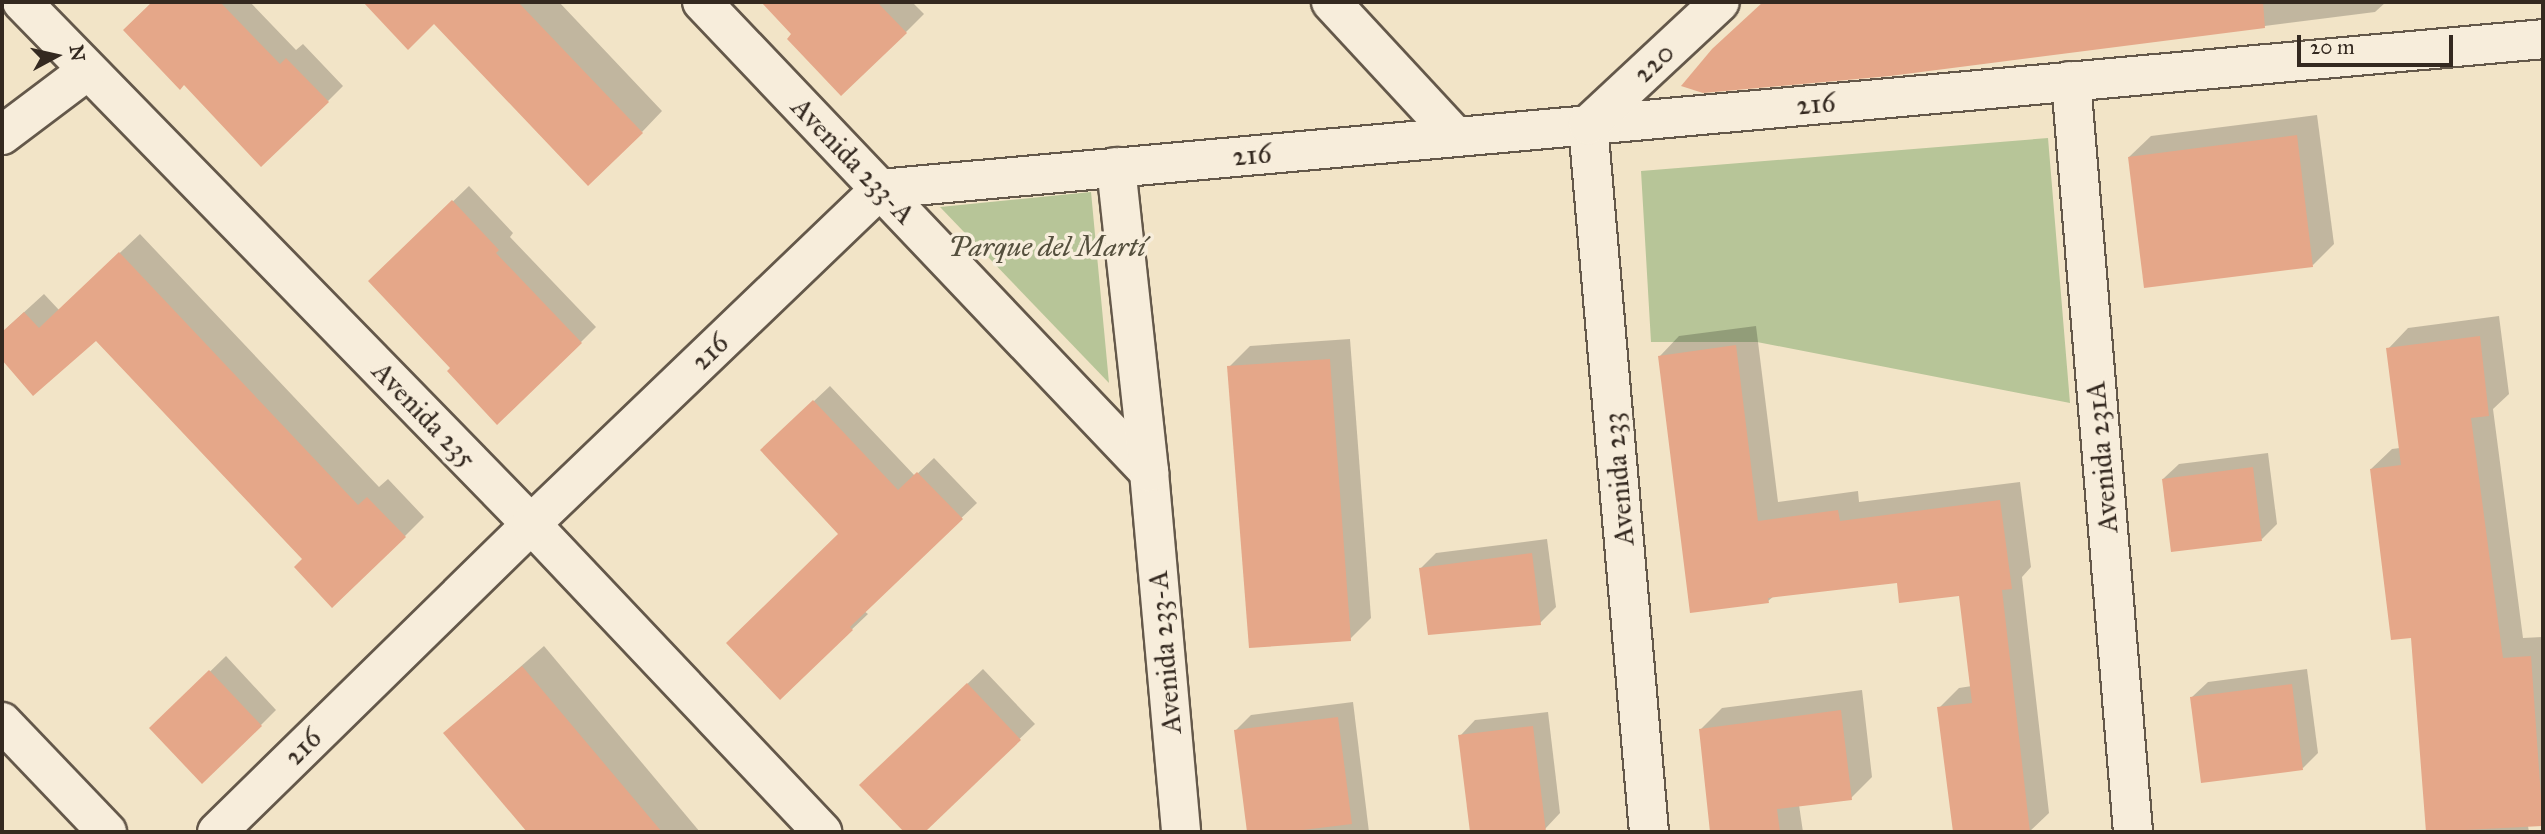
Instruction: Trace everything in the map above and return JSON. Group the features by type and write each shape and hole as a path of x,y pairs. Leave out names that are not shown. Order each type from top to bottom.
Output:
{"street":[{"name":"Avenida 235","path":"22,2 531,524 822,832"},
{"name":"Avenida 233-A","path":"702,2 1149,472"},
{"path":"1331,2 1455,136"},
{"name":"220","path":"1588,125 1720,2"},
{"name":"216","path":"217,832 531,524 880,189 2543,38"},
{"path":"2,135 87,71"},
{"name":"Avenida 231A","path":"2071,81 2133,832"},
{"name":"Avenida 233","path":"1588,125 1649,832"},
{"name":"Avenida 233-A","path":"1116,167 1149,472 1181,832"},
{"path":"2,722 107,832"}],"green space":[{"path":"2048,138 2070,403 1757,342 1651,342 1641,171"},
{"name":"Parque del Martí","path":"1091,192 1109,383 940,207"}],"building":[{"path":"152,2 220,2 280,64 286,58 329,102 261,167 184,85 180,90 123,30"},
{"path":"363,2 518,2 643,133 588,186 434,24 408,50"},
{"path":"761,2 877,2 907,33 841,96 787,39 791,34"},
{"path":"1763,2 2263,2 2265,28 1890,76 1703,93 1681,86 1712,49"},
{"path":"2297,135 2313,267 2144,288 2128,157"},
{"path":"452,200 499,250 496,253 582,343 497,425 447,371 450,368 368,281"},
{"path":"119,252 358,505 367,497 406,537 332,608 294,567 302,559 96,341 33,396 2,360 2,332 24,312 39,328"},
{"path":"2480,336 2489,416 2471,418 2503,658 2531,656 2543,826 2426,832 2411,638 2391,640 2370,469 2401,465 2386,348"},
{"path":"1736,345 1758,521 1838,510 1840,521 2000,500 2012,589 2002,590 2030,832 1953,832 1937,707 1972,703 1959,596 1899,603 1897,583 1768,598 1769,603 1690,613 1658,356"},
{"path":"1330,359 1351,641 1249,648 1227,366"},
{"path":"813,400 898,490 917,472 963,519 850,627 853,630 780,700 726,643 838,534 760,450"},
{"path":"2253,467 2262,541 2171,552 2162,479"},
{"path":"1532,553 1541,625 1428,635 1419,568"},
{"path":"522,666 662,832 527,832 443,733"},
{"path":"209,670 262,726 202,784 149,728"},
{"path":"967,683 1021,740 925,832 904,832 859,785"},
{"path":"2292,684 2303,770 2201,783 2190,697"},
{"path":"1841,710 1852,800 1777,809 1780,832 1710,832 1699,729"},
{"path":"1338,717 1352,824 1286,832 1247,832 1234,730"},
{"path":"1533,726 1546,832 1470,832 1458,735"}]}
